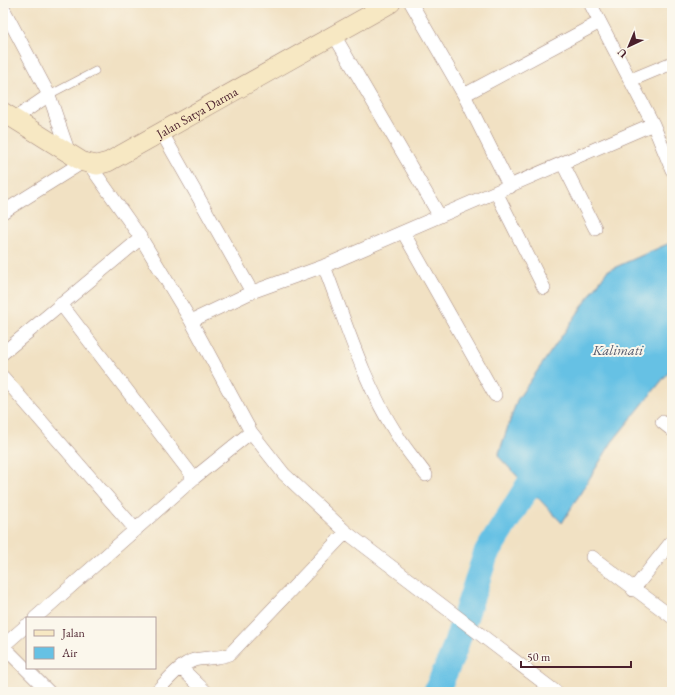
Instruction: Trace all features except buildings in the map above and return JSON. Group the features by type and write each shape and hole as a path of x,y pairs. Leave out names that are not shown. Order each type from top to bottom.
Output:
{"main road":[{"name":"Jalan Satya Darma","path":"81,160 97,165 108,162 334,36 386,4"},
{"path":"9,116 81,160"}],"street":[{"path":"411,3 464,95 510,187"},
{"path":"590,3 653,124 672,170"},
{"path":"3,8 49,95 81,160 140,238 191,321 251,432 284,474 346,532 556,692"},
{"path":"464,95 600,22"},
{"path":"334,36 439,215"},
{"path":"631,80 672,63"},
{"path":"9,116 49,95"},
{"path":"191,321 252,292 324,266 439,215 510,187 653,124"},
{"path":"162,133 252,292"},
{"path":"3,212 81,160"},
{"path":"563,164 595,228"},
{"path":"496,192 544,288"},
{"path":"403,232 494,395"},
{"path":"3,353 140,238"},
{"path":"324,266 364,371 380,404 397,436 426,475"},
{"path":"61,304 194,478"},
{"path":"3,377 136,530"},
{"path":"36,617 194,478 251,432"},
{"path":"156,692 181,668 192,661 224,657 230,654 346,532"},
{"path":"633,590 672,541"},
{"path":"592,557 633,590 672,617"},
{"path":"26,626 3,646 49,692"},
{"path":"181,668 206,692"}],"lane":[{"path":"49,95 95,71"}],"water":[{"name":"Kalimati","path":"672,242 672,368 612,442 562,523 498,456 517,400 607,271"}],"waterway":[{"path":"436,692 452,656 486,554 546,457"}]}
